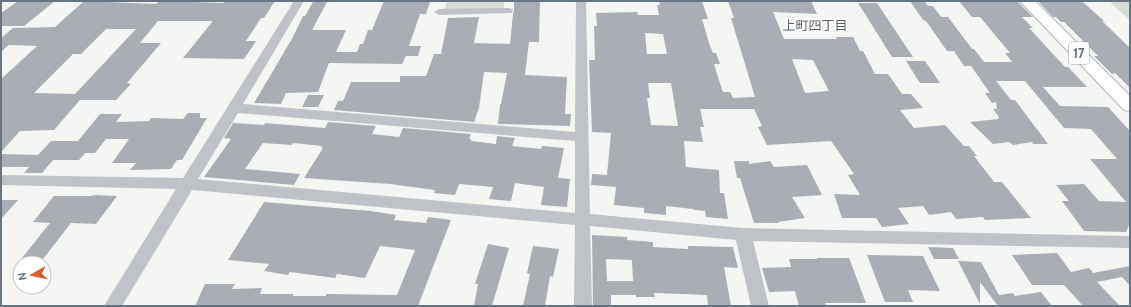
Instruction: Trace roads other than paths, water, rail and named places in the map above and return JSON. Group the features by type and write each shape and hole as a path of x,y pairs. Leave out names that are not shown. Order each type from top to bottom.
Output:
{"main road":[{"name":"17","path":"1027,1 1130,106"}],"street":[{"path":"113,306 299,1"},
{"path":"581,1 584,220 583,306"},
{"path":"439,12 508,11"},
{"path":"234,108 583,136"},
{"path":"1,180 188,184 743,234 1130,242"},
{"path":"743,234 760,306"}],"district":[{"name":"上町四丁目","path":"815,25"}]}
